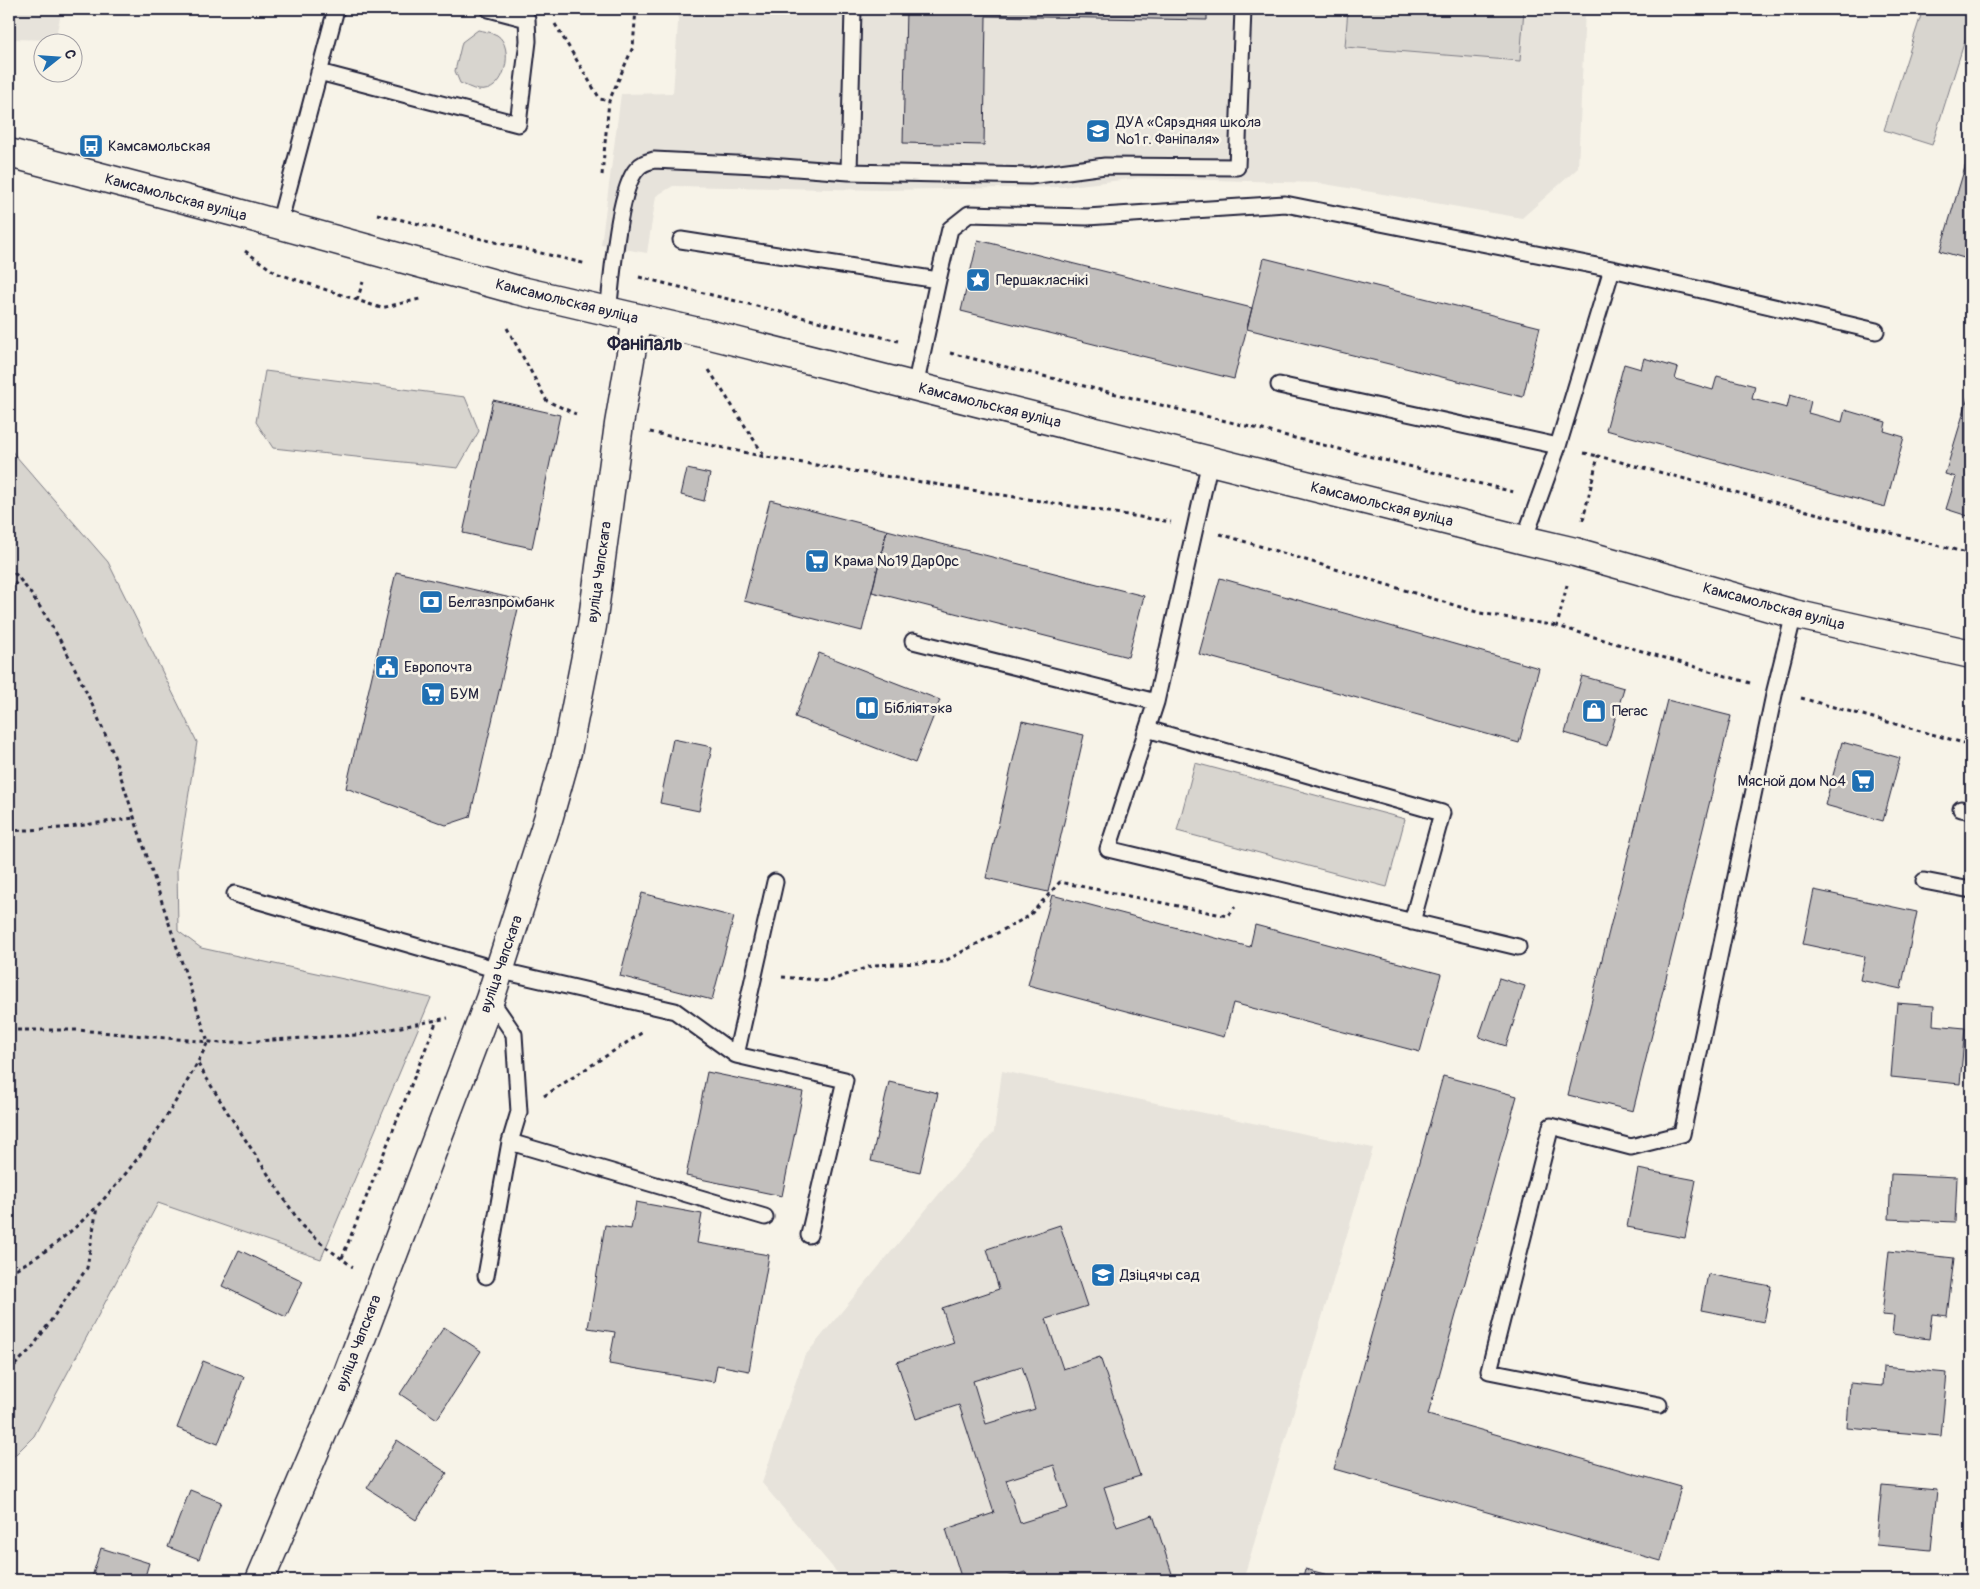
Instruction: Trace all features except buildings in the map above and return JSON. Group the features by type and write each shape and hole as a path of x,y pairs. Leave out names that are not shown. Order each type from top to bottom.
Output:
{"main road":[{"name":"Камсамольская вуліца","path":"9,153 280,224 517,290 711,335 1575,552 1794,614 1971,654"},
{"name":"вуліца Чапскага","path":"260,1580 348,1372 488,1005 533,868 567,752 592,626 619,424 637,318"}],"lane":[{"path":"280,224 336,9"},
{"path":"319,72 518,124 528,40 527,19 489,9"},
{"path":"849,172 853,9"},
{"path":"608,312 619,222 627,190 636,170 645,162 654,160 756,165 849,172 1030,176 1105,166 1237,167 1243,9"},
{"path":"915,386 950,229 969,214 1087,217 1285,204 1612,269 1876,331"},
{"path":"682,240 938,280"},
{"path":"1524,540 1558,446 1612,269"},
{"path":"1279,385 1558,446"},
{"path":"1210,461 1156,702 1108,848 1518,947"},
{"path":"1659,1405 1489,1371 1551,1126 1631,1147 1682,1134 1775,690 1794,614"},
{"path":"913,641 1156,702"},
{"path":"1147,729 1442,813 1412,922"},
{"path":"1924,881 1971,890"},
{"path":"736,1055 775,882"},
{"path":"235,894 498,970 675,1011 736,1055 844,1080 809,1235"},
{"path":"486,1276 510,1142 519,1112 514,1034 488,1005"},
{"path":"510,1142 766,1217"}],"path":[{"path":"601,178 610,100 633,47 636,9"},
{"path":"553,21 600,99 610,100"},
{"path":"375,214 614,270 1539,498"},
{"path":"507,328 547,401 576,414"},
{"path":"704,362 766,457"},
{"path":"643,430 766,457 1195,526 1480,613 1557,626"},
{"path":"9,567 49,621 96,711 113,753 208,1042 162,1125 97,1207 56,1245 9,1272"},
{"path":"9,592 19,579"},
{"path":"9,831 63,828 134,818"},
{"path":"754,974 829,981 874,965 944,962 1030,916 1060,882 1227,916 1239,902"},
{"path":"9,1030 78,1030 220,1043 358,1035 437,1020 488,1005"},
{"path":"519,1112 675,1011"},
{"path":"342,1258 437,1020"},
{"path":"197,1063 302,1226 327,1248 356,1269 383,1280"},
{"path":"9,1372 32,1348 87,1268 97,1207"}],"shaded area":[{"path":"9,9 62,9 57,32 32,32 32,40 9,39"},
{"name":"ДУА «Сярэдняя школа №1 г. Фаніпаля»","path":"679,9 1585,9 1578,168 1522,218 1319,183 1138,178 1062,187 883,190 673,186 656,196 647,253 601,245 621,94 673,93"},
{"path":"1348,9 1524,9 1520,61 1345,47"},
{"path":"1923,9 1971,9 1971,21 1932,145 1884,130"},
{"path":"478,30 497,35 506,49 505,68 501,78 488,90 478,90 460,83 455,71 462,42"},
{"path":"265,371 465,397 479,431 458,468 273,448 256,422"},
{"path":"9,448 108,562 197,742 177,868 178,931 201,948 431,998 321,1259 158,1203 34,1436 9,1461"},
{"path":"1195,763 1405,819 1387,887 1177,831"},
{"name":"Дзіцячы сад","path":"1002,1071 1373,1148 1243,1580 845,1580 762,1483 804,1357 939,1194 994,1132"}],"place":[{"name":"ДУА «Сярэдняя школа №1 г. Фаніпаля»","path":"1098,131"},
{"name":"Камсамольская","path":"91,146"},
{"name":"Першакласнікі","path":"978,280"},
{"name":"Крама №19 ДарОрс","path":"817,561"},
{"name":"Белгазпромбанк","path":"431,602"},
{"name":"Европочта","path":"387,667"},
{"name":"БУМ","path":"433,694"},
{"name":"Бібліятэка","path":"867,708"},
{"name":"Пегас","path":"1594,711"},
{"name":"Мясной дом №4","path":"1863,781"},
{"name":"Дзіцячы сад","path":"1103,1275"}],"district":[{"name":"Фаніпаль","path":"645,343"}]}
